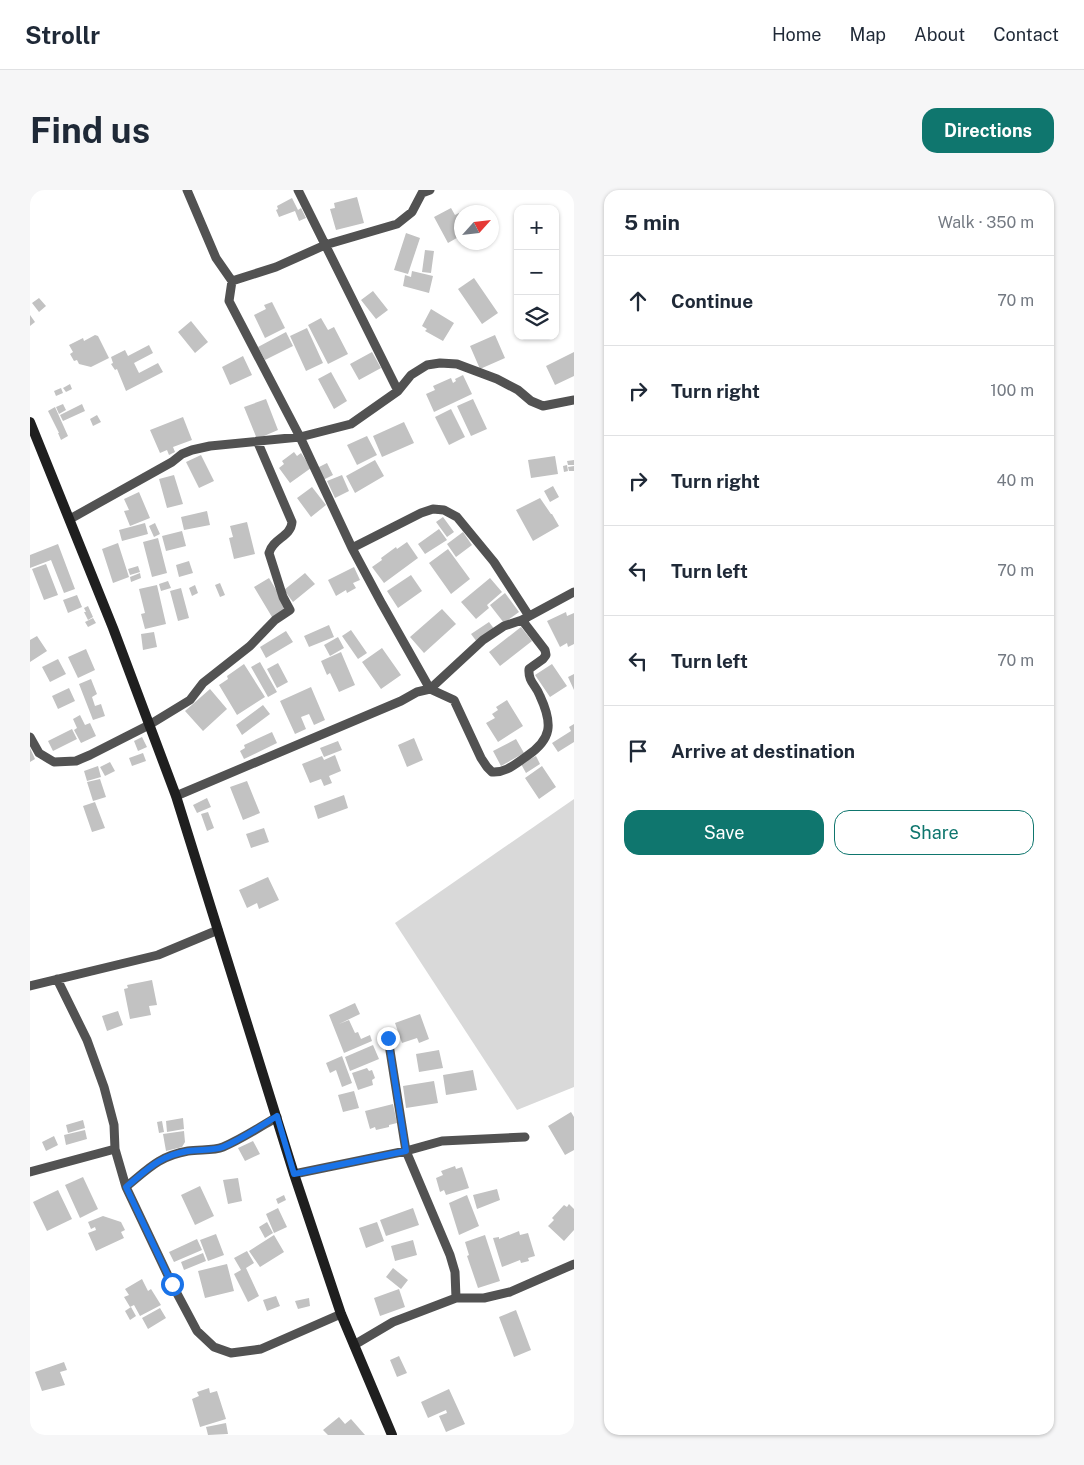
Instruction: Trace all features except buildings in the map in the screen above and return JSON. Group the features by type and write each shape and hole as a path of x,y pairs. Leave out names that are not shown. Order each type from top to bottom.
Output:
{"street":[{"path":"187,190 216,258 232,281 229,301 300,437 352,548 430,689 454,700 481,758 492,772 506,770 538,749 546,739 548,731 547,712 540,694 531,684 528,674 529,668 546,655 494,562 457,517 444,510 433,509 421,513 352,548"},
{"path":"298,190 398,390"},
{"path":"232,281 276,267 325,245 397,224 412,212 425,191"},
{"path":"70,519 192,450 210,446 258,443 300,437 351,424 398,390 411,375 427,365 440,363 457,364 497,379 518,390 531,401 543,406 574,400"},
{"path":"30,422 70,519 176,796 294,1174 341,1314 392,1435"},
{"path":"30,737 39,753 54,762 76,761 149,725 190,700 203,683 250,646 274,620 290,610 283,597 269,553 273,544 290,530 292,522 258,443"},
{"path":"176,796 401,701 417,692 430,689 483,640 504,626 526,618 574,592"},
{"path":"30,986 158,955 218,930"},
{"path":"57,979 87,1040 104,1087 114,1125 115,1149 126,1187 172,1284 197,1331 214,1347 231,1353 261,1349 341,1314"},
{"path":"388,1038 406,1151 450,1255 455,1272 456,1298"},
{"path":"126,1187 159,1159 168,1155 189,1151 221,1148 249,1134 277,1116"},
{"path":"294,1174 406,1151 442,1141 525,1137"},
{"path":"30,1172 115,1149"},
{"path":"354,1345 393,1322 456,1298 484,1298 510,1292 574,1264"}],"shaded area":[{"path":"574,799 574,1087 517,1110 395,923"}],"route":[{"path":"172,1284 126,1187 159,1159 168,1155 189,1151 221,1148 249,1134 277,1116 294,1174 406,1151 388,1038"}]}
